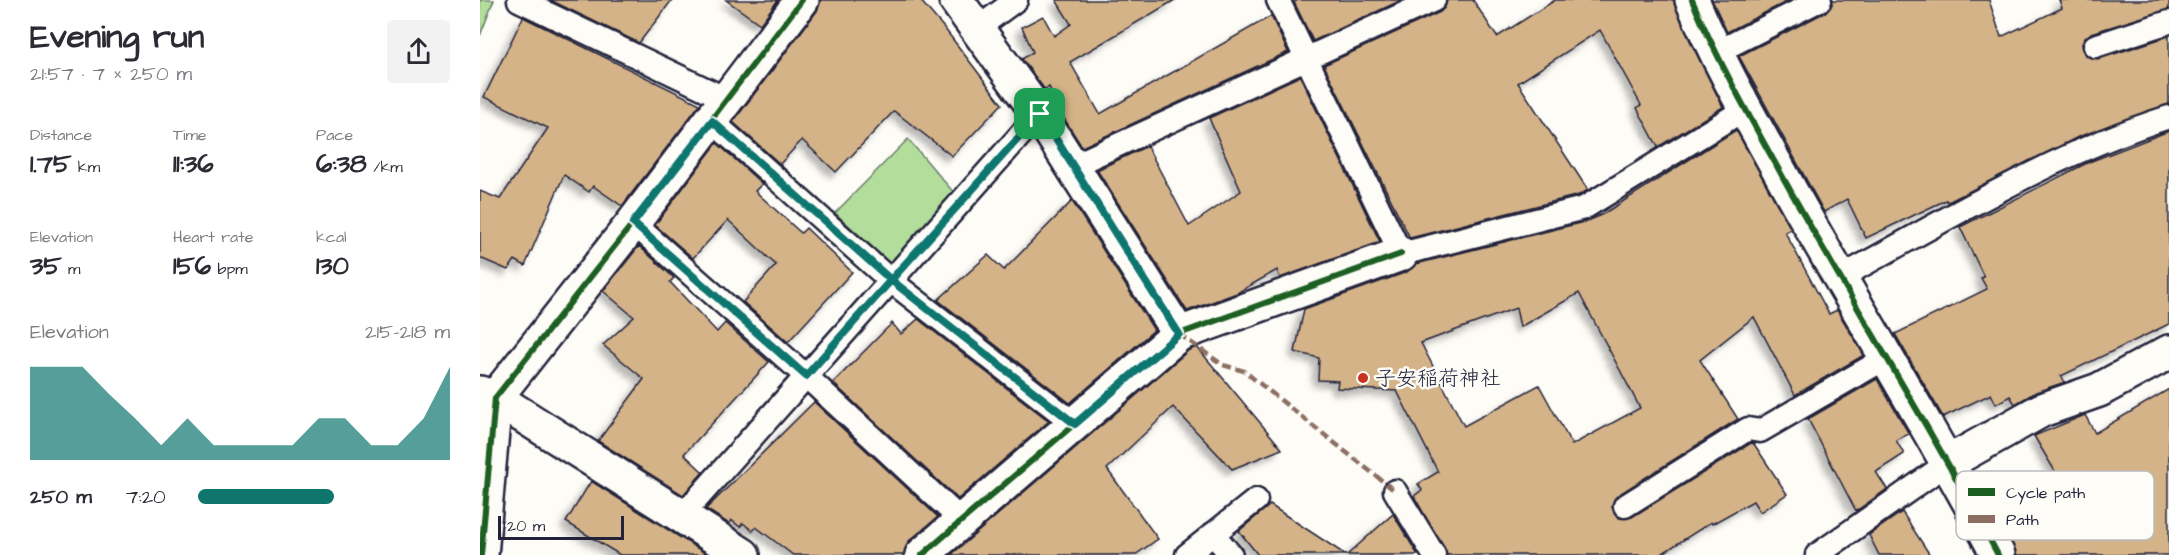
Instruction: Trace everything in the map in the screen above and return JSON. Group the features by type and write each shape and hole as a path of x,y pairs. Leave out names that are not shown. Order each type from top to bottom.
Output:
{"street":[{"path":"481,555 488,395 633,223 802,0"},
{"path":"956,0 1040,114 1179,334"},
{"path":"1692,0 1715,53 1745,109 1839,278 1956,475"},
{"path":"922,555 1179,334 1401,254"},
{"path":"1949,462 2042,410 2099,390 2169,352"},
{"path":"488,395 743,555"},
{"path":"1990,540 1998,555"}],"lane":[{"path":"519,0 720,110 891,280 1075,424"},
{"path":"978,28 1016,0"},
{"path":"1278,0 1401,254 1584,208 1745,109"},
{"path":"1072,165 1434,0"},
{"path":"1715,53 1820,0"},
{"path":"2095,46 2169,22"},
{"path":"681,517 1040,114"},
{"path":"1839,278 2016,182 2130,130 2169,117"},
{"path":"633,223 806,376 962,521"},
{"path":"1625,506 1748,429 1760,431 1886,358"},
{"path":"1817,555 1949,462"},
{"path":"1395,491 1434,555"},
{"path":"1187,555 1256,500"},
{"path":"1214,534 1231,555"}],"green space":[{"path":"480,0 494,0 480,36"},
{"path":"908,139 955,194 892,265 835,213"}],"building":[{"path":"550,0 672,0 639,43"},
{"path":"726,0 778,0 760,24"},
{"path":"820,0 920,0 1002,104 952,156 894,111 836,172 802,140 780,164 733,122 817,11"},
{"path":"1056,0 1175,0 1070,62 1100,114 1271,16 1288,52 1082,147 1063,117 1049,87 1045,90 1022,59 1033,52 1022,27 1043,16 1054,36 1071,24"},
{"path":"1298,0 1402,0 1313,41 1294,2"},
{"path":"1447,0 1473,0 1497,37 1555,0 1674,0 1685,30 1723,107 1658,147 1637,108 1641,105 1600,30 1518,83 1588,190 1579,195 1410,238 1324,65 1440,12"},
{"path":"1712,0 1790,0 1727,32"},
{"path":"1833,0 1989,0 2001,37 2062,8 2059,0 2169,0 2169,9 2091,33 2082,44 2086,56 2099,59 2169,36 2169,104 2078,137 1948,202 1946,200 1866,238 1847,199 1824,212 1739,56 1826,12"},
{"path":"523,17 700,104 622,206 593,186 589,192 564,175 525,266 515,260 508,270 480,258 480,191 500,199 548,128 484,97"},
{"path":"1300,76 1380,242 1280,278 1277,270 1237,293 1187,311 1097,170 1147,146 1189,226 1241,191 1209,118"},
{"path":"1736,130 1791,229 1785,232 1829,314 1837,310 1864,355 1795,395 1754,317 1700,360 1738,419 1618,495 1612,507 1619,518 1632,517 1751,443 1754,444 1787,494 1760,512 1753,501 1712,524 1711,522 1660,555 1447,555 1414,496 1422,490 1418,484 1438,472 1397,391 1337,388 1338,381 1318,380 1319,358 1295,352 1304,309 1407,272 1416,264 1588,221 1603,214","holes":["1579,293 1640,408 1572,445 1539,385 1464,426 1421,343 1516,308 1520,327"]},
{"path":"2169,131 2169,324 2061,376 2065,382 2036,392 2015,404 2010,396 1996,404 1991,394 1943,417 1895,334 1987,289 1981,278 1984,277 1960,227 2089,162"},
{"path":"717,143 762,184 755,191 801,233 806,228 852,272 788,342 743,302 776,265 728,220 693,258 655,225"},
{"path":"1072,201 1154,330 1070,403 938,300 988,255 1004,270"},
{"path":"639,246 674,278 670,282 717,332 725,323 769,362 684,454 703,472 683,495 598,441 644,379 603,345 634,317 603,291"},
{"path":"918,319 1049,421 958,499 833,383 892,323 901,334"},
{"path":"1197,347 1282,449 1232,469 1173,407 1107,469 1158,539 1135,555 951,555 1189,350"},
{"path":"1877,379 1909,434 1896,440 1904,454 1876,472 1887,489 1856,511 1808,419"},
{"path":"2169,389 2169,555 2017,555 2010,540 2154,540 2154,471 2055,471 2034,436 2085,415 2095,433"},
{"path":"814,402 938,517 909,541 904,555 793,555 756,527 753,531 743,523 740,527 731,520 729,524 706,509"},
{"path":"591,481 708,555 620,555 566,522"},
{"path":"1270,505 1346,555 1258,555 1239,531"},
{"path":"1902,512 1930,555 1879,555 1869,535"},
{"path":"1393,514 1418,555 1347,555"}],"marked path":[{"path":"1179,334 1223,365 1244,371 1395,491"}],"cycle path":[{"path":"481,555 495,398 633,223 802,0"},
{"path":"1692,0 1722,65 1756,128 1833,267 1956,478"},
{"path":"922,555 1179,334 1401,254"},
{"path":"1990,540 1998,555"}],"place":[{"name":"子安稲荷神社","path":"1363,378"}],"route":[{"path":"1040,114 891,280 712,121 633,223 806,376 891,280 1075,424 1179,334 1040,114"}]}
